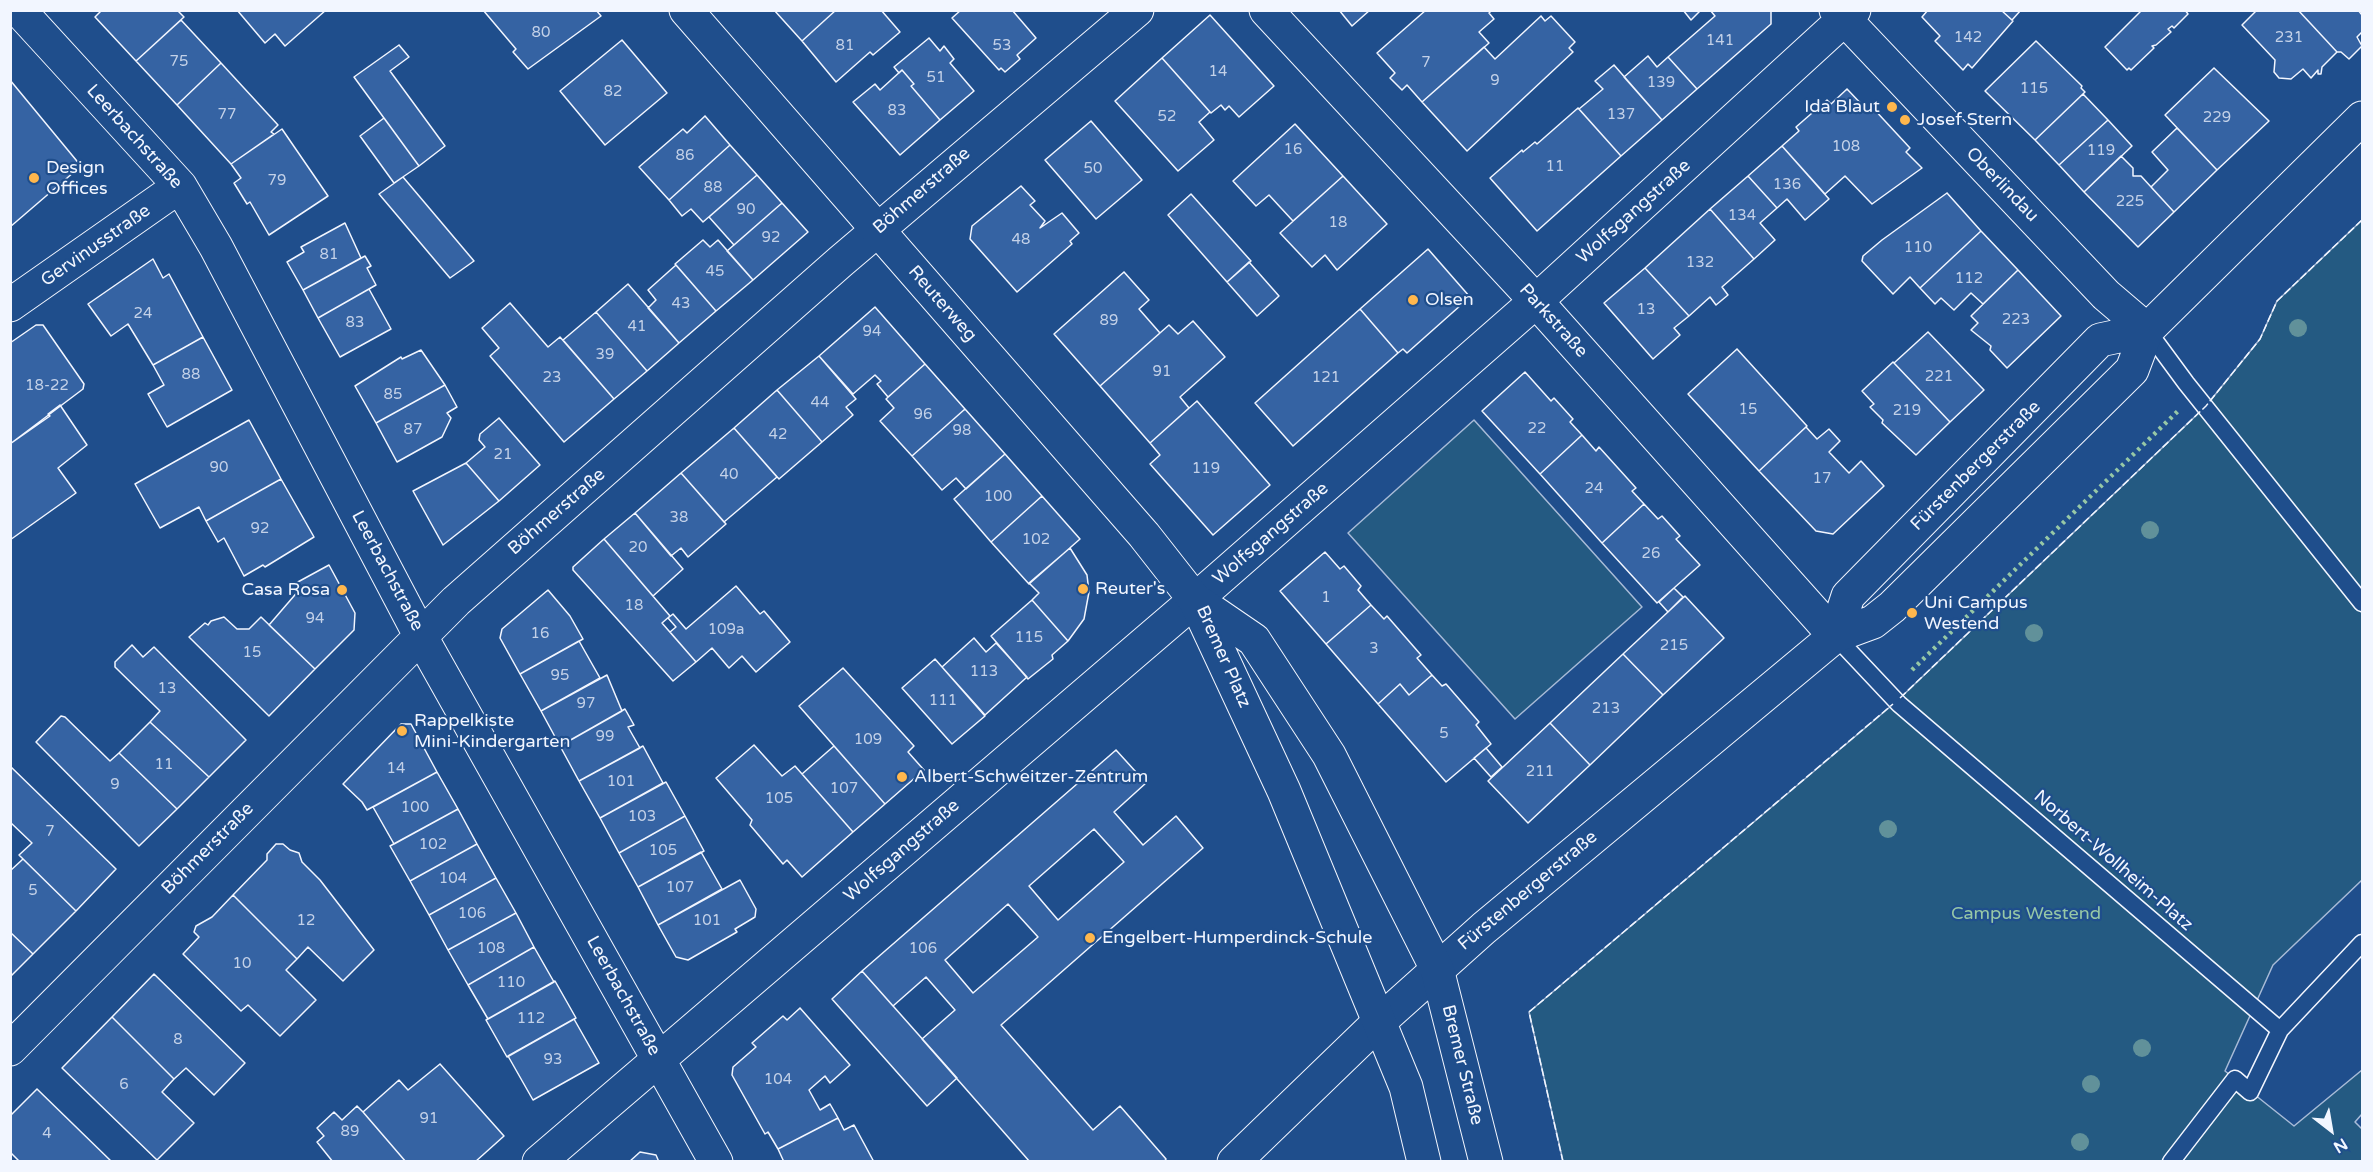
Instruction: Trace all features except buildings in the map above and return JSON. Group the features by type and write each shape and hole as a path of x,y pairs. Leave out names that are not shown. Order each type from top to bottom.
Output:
{"street":[{"name":"Leerbachstraße","path":"19,10 180,186 216,247 420,635 716,1161"},
{"name":"Reuterweg","path":"686,10 1144,535 1195,600"},
{"name":"Böhmerstraße","path":"10,1049 420,635 877,230 1137,10"},
{"name":"Parkstraße","path":"1266,10 1536,301 1835,636"},
{"name":"Wolfsgangstraße","path":"539,1161 1195,600 1536,301 1845,14"},
{"name":"Oberlindau","path":"1845,14 2106,295 2147,330"},
{"name":"Fürstenbergerstraße","path":"1234,1161 1437,969 1835,636 1873,622 1893,607 2132,370 2147,330 2362,118"},
{"name":"Gervinusstraße","path":"10,305 180,186"},
{"name":"Fürstenbergerstraße","path":"1835,636 1848,596 2100,340 2147,330"},
{"name":"Bremer Platz","path":"1195,600 1254,640 1329,756 1437,969"},
{"name":"Bremer Platz","path":"1195,600 1284,791 1379,1022"},
{"name":"Bremer Straße","path":"1437,969 1486,1161"},
{"path":"1379,1022 1406,1087 1424,1161"}],"lane":[{"path":"2147,330 2186,383 2362,603"},
{"name":"Norbert-Wollheim-Platz","path":"1835,636 1899,704 2280,1030"},
{"path":"2172,1161 2235,1079 2250,1092 2280,1030 2362,943"}],"green space":[{"name":"Campus Westend","path":"2362,220 2362,880 2273,965 2225,1071 2294,1126 2362,1070 2362,1114 2355,1122 2362,1129 2362,1161 1563,1161 1529,1012 1897,701 2206,406 2260,339 2277,301"},
{"path":"1474,420 1642,607 1515,719 1348,533"}],"hedge":[{"path":"1912,670 2179,410"}],"fence":[{"path":"1900,698 2206,406 2260,339 2277,301 2362,220"},
{"path":"1563,1162 1529,1012 1893,704"}],"place":[{"name":"Ida Blaut","path":"1892,107"},
{"name":"Josef Stern","path":"1905,120"},
{"name":"Design Offices","path":"34,178"},
{"name":"Olsen","path":"1413,300"},
{"name":"Reuter's","path":"1083,589"},
{"name":"Casa Rosa","path":"342,590"},
{"name":"Uni Campus Westend","path":"1912,613"},
{"name":"Rappelkiste Mini-Kindergarten","path":"402,731"},
{"name":"Albert-Schweitzer-Zentrum","path":"902,777"},
{"name":"Engelbert-Humperdinck-Schule","path":"1090,938"}]}
